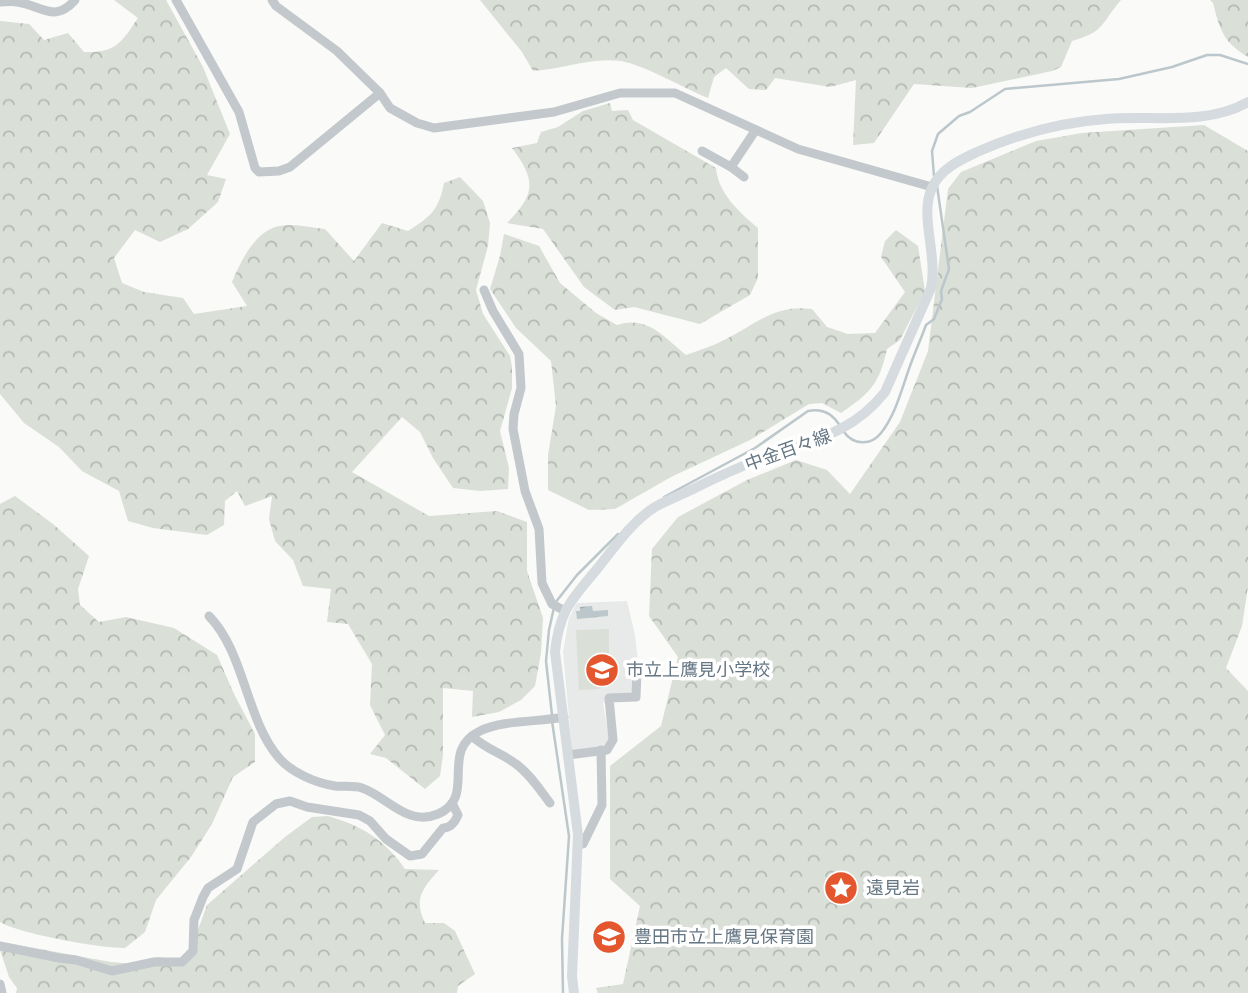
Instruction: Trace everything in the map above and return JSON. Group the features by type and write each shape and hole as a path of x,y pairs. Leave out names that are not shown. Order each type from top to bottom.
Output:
{"main road":[{"path":"932,187 943,173 958,161 1000,142 1046,128 1105,119 1214,116 1233,111 1248,102"},
{"name":"中金百々線","path":"574,993 572,976 578,844 555,652 563,610 626,532 654,508 727,472 836,433 874,406 885,392 931,288 934,262 927,204 932,187"}],"street":[{"path":"0,2 18,2 50,13 61,11 75,0"},
{"path":"176,0 239,112 255,168 259,172 279,171 290,167 380,93"},
{"path":"272,0 276,6 337,51 380,93 390,108 401,116 434,128 554,112 620,93 675,93 798,149 932,187"},
{"path":"731,167 755,131"},
{"path":"702,151 744,177"},
{"path":"484,290 493,311 519,354 521,388 513,429 525,491 539,529 542,583 552,604 563,610"},
{"path":"209,616 221,632 267,739 279,759 300,774 316,781 337,786 358,786 410,817 439,814 452,803 459,783 459,752 472,736 492,727 562,718"},
{"path":"568,755 607,750 613,740 609,698 636,697 637,670"},
{"path":"472,736 489,750 513,761 524,770 550,803"},
{"path":"578,844 583,844 602,805 601,750"},
{"path":"0,946 76,960 112,971 154,962 182,962 193,951 194,920 208,888 237,869 253,822 276,804 290,801 307,807 359,815 370,821 405,853 416,856 432,844 443,828 456,820 458,815 452,803"},
{"path":"0,984 2,993"}],"shaded area":[{"name":"市立上鷹見小学校","path":"627,601 635,635 641,687 639,695 603,703 609,739 605,747 579,752 572,750 563,652 569,618 577,603"}],"green space":[{"path":"114,0 166,0 203,67 230,134 207,175 226,179 218,202 188,229 160,242 135,230 114,258 122,283 144,292 183,298 194,314 247,306 232,282 250,248 263,233 271,229 291,225 325,229 354,261 382,223 408,231 428,217 439,200 444,183 460,177 483,201 490,223 488,246 476,290 483,314 510,356 512,367 512,388 500,431 509,468 508,489 480,491 453,488 420,432 402,417 352,472 429,516 497,511 527,522 527,571 543,618 541,653 535,686 521,700 499,712 472,717 473,691 443,688 443,755 440,776 425,789 386,758 370,754 385,735 370,705 372,664 348,624 327,622 331,589 303,586 293,560 275,541 269,519 272,496 245,506 237,491 225,501 224,525 207,535 153,528 128,521 119,491 82,471 59,447 24,423 0,394 0,21 29,24 44,40 68,33 84,52 104,51 117,45 138,18"},
{"path":"480,0 1121,0 1097,30 1072,41 1061,67 972,88 914,84 874,143 853,145 856,80 830,87 775,78 766,90 749,89 726,68 714,77 708,98 653,72 621,61 588,62 533,71 522,52"},
{"path":"1210,0 1248,0 1248,57 1233,46 1224,34"},
{"path":"610,103 612,111 628,110 633,120 716,168 725,194 758,228 758,278 750,295 700,324 634,307 615,310 584,287 543,229 507,223 523,204 529,187 529,178 512,148 537,143 541,132 558,127 583,111"},
{"path":"1204,125 1248,151 1248,587 1242,626 1226,668 1248,691 1248,993 598,993 596,988 623,984 640,906 610,879 610,766 661,726 678,657 649,616 652,549 678,517 747,480 796,460 827,470 850,494 900,422 928,351 948,189 961,172 1036,141 1082,133"},
{"path":"896,230 918,246 925,291 900,340 887,349 877,380 851,406 841,413 822,403 809,404 750,440 671,477 615,509 589,510 548,490 548,455 556,406 551,361 516,328 490,289 504,234 539,246 560,283 596,313 617,325 646,325 686,355 721,341 767,316 788,309 812,309 827,327 848,334 875,333 905,292 881,257 885,241"},
{"path":"15,496 53,524 89,556 78,589 80,605 99,622 126,617 174,628 217,655 255,734 255,762 233,777 212,824 191,857 156,900 145,932 125,948 61,939 24,931 0,922 0,504"},
{"path":"609,629 609,685 598,689 579,690 576,630"},
{"path":"328,816 371,835 389,849 405,869 439,870 424,888 420,907 425,923 444,923 455,931 475,974 458,986 457,993 16,993 17,988 9,977 0,950 7,943 111,962 136,964 157,957 187,960 207,905 312,817"}],"water":[{"path":"592,606 593,611 608,610 608,616 577,619 576,611 580,611 580,607"}],"waterway":[{"path":"934,176 932,151 938,134 959,116 970,112 1005,89 1119,79 1172,67 1207,55 1220,55 1248,64"},
{"path":"844,432 852,439 862,442 872,440 881,433 895,409 926,325 934,319 942,299 941,291 949,269 937,186"},
{"path":"664,497 755,448 808,411 827,413 840,426"},
{"path":"552,715 546,661 555,603 577,575 618,534"},
{"path":"552,721 569,836 562,939 563,993"}],"place":[{"name":"市立上鷹見小学校","path":"602,670"},
{"name":"遠見岩","path":"841,888"},
{"name":"豊田市立上鷹見保育園","path":"609,937"}]}
